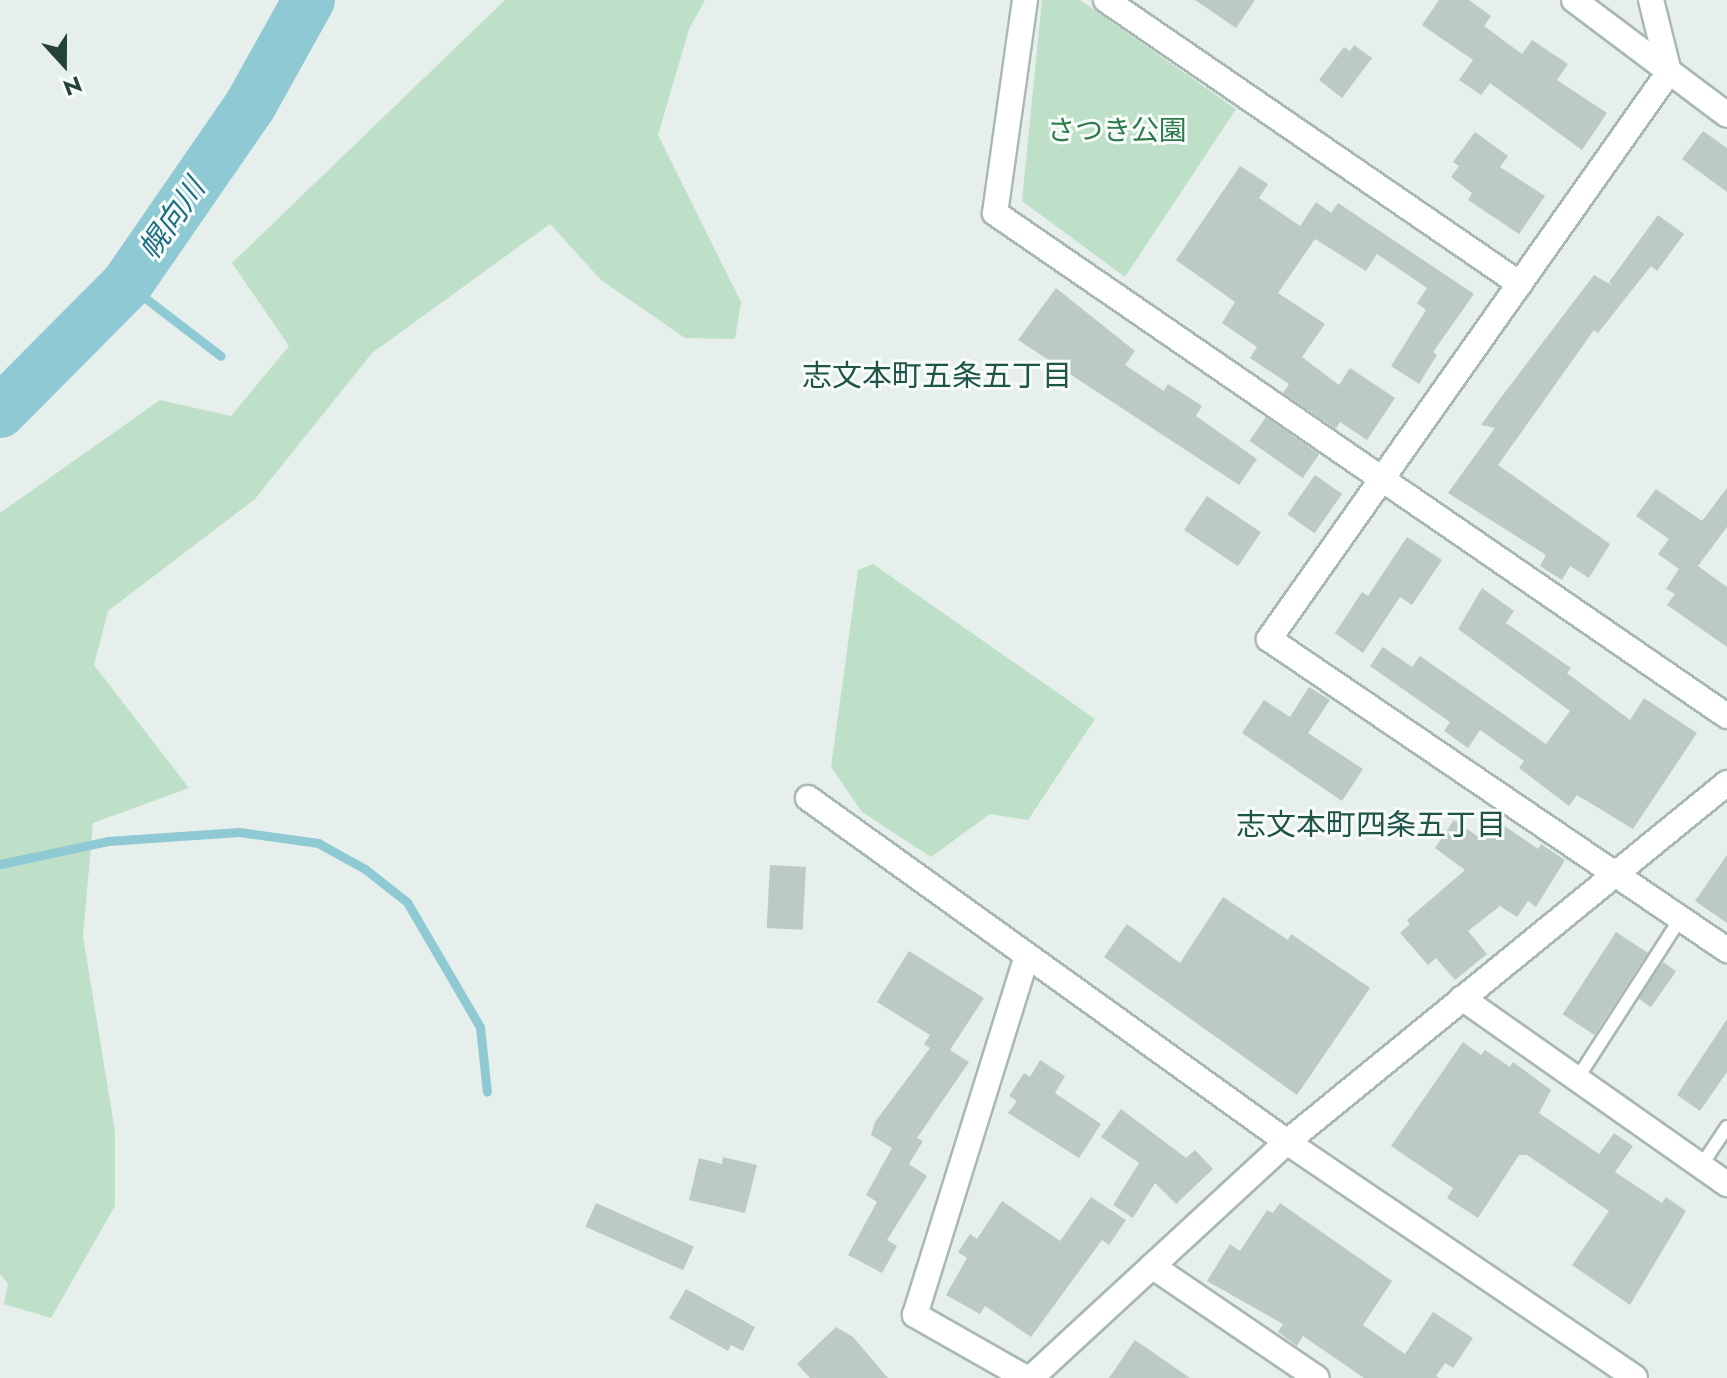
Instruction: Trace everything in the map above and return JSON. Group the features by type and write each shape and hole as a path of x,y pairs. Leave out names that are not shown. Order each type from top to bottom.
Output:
{"street":[{"path":"1025,0 995,213 1727,716"},
{"path":"1106,0 1520,284"},
{"path":"1574,0 1727,115"},
{"path":"1651,0 1669,72 1269,639 1727,950"},
{"path":"1027,956 915,1315 1028,1378 1287,1142 1727,783"},
{"path":"808,798 1287,1142 1635,1378"},
{"path":"1462,998 1727,1184"},
{"path":"1152,1266 1317,1378"}],"lane":[{"path":"1577,1079 1680,919"},
{"path":"1701,1166 1727,1127"}],"green space":[{"path":"505,0 705,0 689,29 658,135 741,302 735,339 685,338 601,280 550,224 372,353 255,499 108,611 94,665 189,788 93,823 83,936 115,1132 115,1206 51,1318 4,1304 8,1284 0,1274 0,513 160,400 231,416 289,346 232,263"},
{"name":"さつき公園","path":"1042,0 1080,0 1236,109 1125,277 1022,201"},
{"path":"873,564 1095,719 1028,820 990,814 931,857 862,812 831,767 858,570"}],"building":[{"path":"1195,0 1255,0 1236,28"},
{"path":"1439,0 1469,0 1491,16 1484,26 1522,54 1532,40 1568,64 1557,80 1607,113 1582,150 1490,83 1481,95 1459,80 1473,60 1422,25"},
{"path":"1354,45 1372,58 1342,98 1319,80 1344,47 1350,51"},
{"path":"1703,131 1727,148 1727,192 1682,159"},
{"path":"1475,132 1508,156 1500,167 1545,196 1519,234 1468,200 1472,193 1451,177 1459,166 1453,162"},
{"path":"1240,166 1268,184 1259,198 1300,226 1316,202 1331,213 1338,203 1474,294 1433,352 1437,355 1419,384 1391,366 1426,310 1417,303 1427,288 1377,254 1366,271 1315,239 1278,293 1325,324 1302,357 1339,385 1350,368 1395,398 1367,440 1340,422 1336,429 1283,393 1289,384 1250,358 1257,347 1222,323 1235,302 1176,260"},
{"path":"1658,215 1684,234 1657,271 1651,266 1598,333 1594,330 1498,465 1610,544 1589,578 1570,566 1562,580 1540,566 1546,555 1448,493 1495,428 1481,425 1499,400 1594,275 1613,286 1609,282"},
{"path":"1056,288 1135,351 1125,365 1164,391 1168,384 1202,406 1196,416 1257,459 1239,485 1018,340"},
{"path":"1266,417 1319,454 1303,478 1249,441"},
{"path":"1315,475 1342,494 1315,533 1287,514"},
{"path":"1727,488 1727,527 1698,566 1727,587 1727,647 1667,605 1675,594 1666,589 1679,569 1658,554 1669,539 1636,516 1656,489 1702,521"},
{"path":"1207,496 1261,532 1238,566 1184,530"},
{"path":"1407,537 1442,560 1412,605 1400,597 1363,653 1335,633 1362,592 1368,596"},
{"path":"1482,588 1514,611 1506,623 1571,668 1567,673 1630,720 1644,698 1697,733 1633,829 1577,795 1569,806 1519,768 1524,761 1480,730 1468,748 1444,731 1450,722 1370,666 1383,647 1412,667 1420,656 1546,744 1570,711 1458,629"},
{"path":"1309,687 1330,700 1308,733 1363,769 1342,801 1242,733 1264,700 1290,717"},
{"path":"1454,820 1483,840 1496,820 1538,849 1541,844 1565,860 1536,907 1528,901 1517,917 1500,906 1468,931 1487,954 1455,980 1436,958 1428,965 1400,933 1410,924 1407,920 1465,870 1435,848"},
{"path":"1727,855 1727,923 1695,901"},
{"path":"770,865 806,867 803,930 767,928"},
{"path":"1223,897 1288,940 1291,934 1370,988 1297,1095 1104,957 1127,924 1180,963"},
{"path":"1616,932 1648,953 1594,1035 1563,1014"},
{"path":"909,951 984,998 950,1050 969,1062 917,1138 923,1141 909,1164 927,1176 887,1240 897,1246 882,1273 848,1255 877,1202 866,1195 892,1148 871,1135 875,1122 930,1048 924,1044 930,1035 877,1002"},
{"path":"1663,962 1676,971 1651,1007 1638,998"},
{"path":"1727,1019 1727,1072 1700,1111 1677,1095"},
{"path":"1463,1042 1481,1055 1485,1050 1510,1067 1513,1062 1551,1090 1539,1113 1599,1154 1614,1133 1633,1146 1615,1172 1662,1203 1666,1197 1686,1211 1630,1305 1572,1265 1609,1211 1527,1155 1519,1155 1478,1218 1447,1198 1453,1188 1391,1146"},
{"path":"1040,1060 1065,1076 1055,1093 1101,1124 1079,1158 1008,1113 1017,1101 1009,1096 1024,1073 1030,1077"},
{"path":"1121,1109 1186,1158 1195,1150 1213,1169 1176,1204 1155,1183 1133,1218 1113,1205 1139,1163 1101,1137"},
{"path":"723,1157 757,1165 745,1213 689,1200 699,1158 722,1164"},
{"path":"1091,1197 1126,1220 1109,1245 1102,1240 1031,1337 985,1306 980,1314 946,1295 967,1258 958,1252 970,1234 977,1239 1002,1201 1060,1241"},
{"path":"596,1203 694,1247 683,1270 585,1227"},
{"path":"1280,1203 1392,1281 1363,1325 1405,1354 1433,1312 1473,1338 1453,1368 1445,1363 1436,1376 1440,1378 1364,1378 1303,1336 1297,1346 1278,1332 1283,1324 1207,1281 1230,1244 1240,1251 1267,1210 1273,1213"},
{"path":"686,1289 755,1327 743,1351 731,1345 728,1351 669,1318"},
{"path":"836,1327 853,1337 888,1378 810,1378 797,1364"},
{"path":"1135,1340 1190,1378 1109,1378"}],"waterway":[{"name":"幌向川","path":"0,412 127,284 251,104 309,0"},
{"path":"127,284 221,356"},
{"path":"0,864 108,841 239,832 318,843 365,869 407,902 480,1027 487,1092"}],"district":[{"name":"志文本町五条五丁目","path":"937,376"},
{"name":"志文本町四条五丁目","path":"1371,825"}]}
